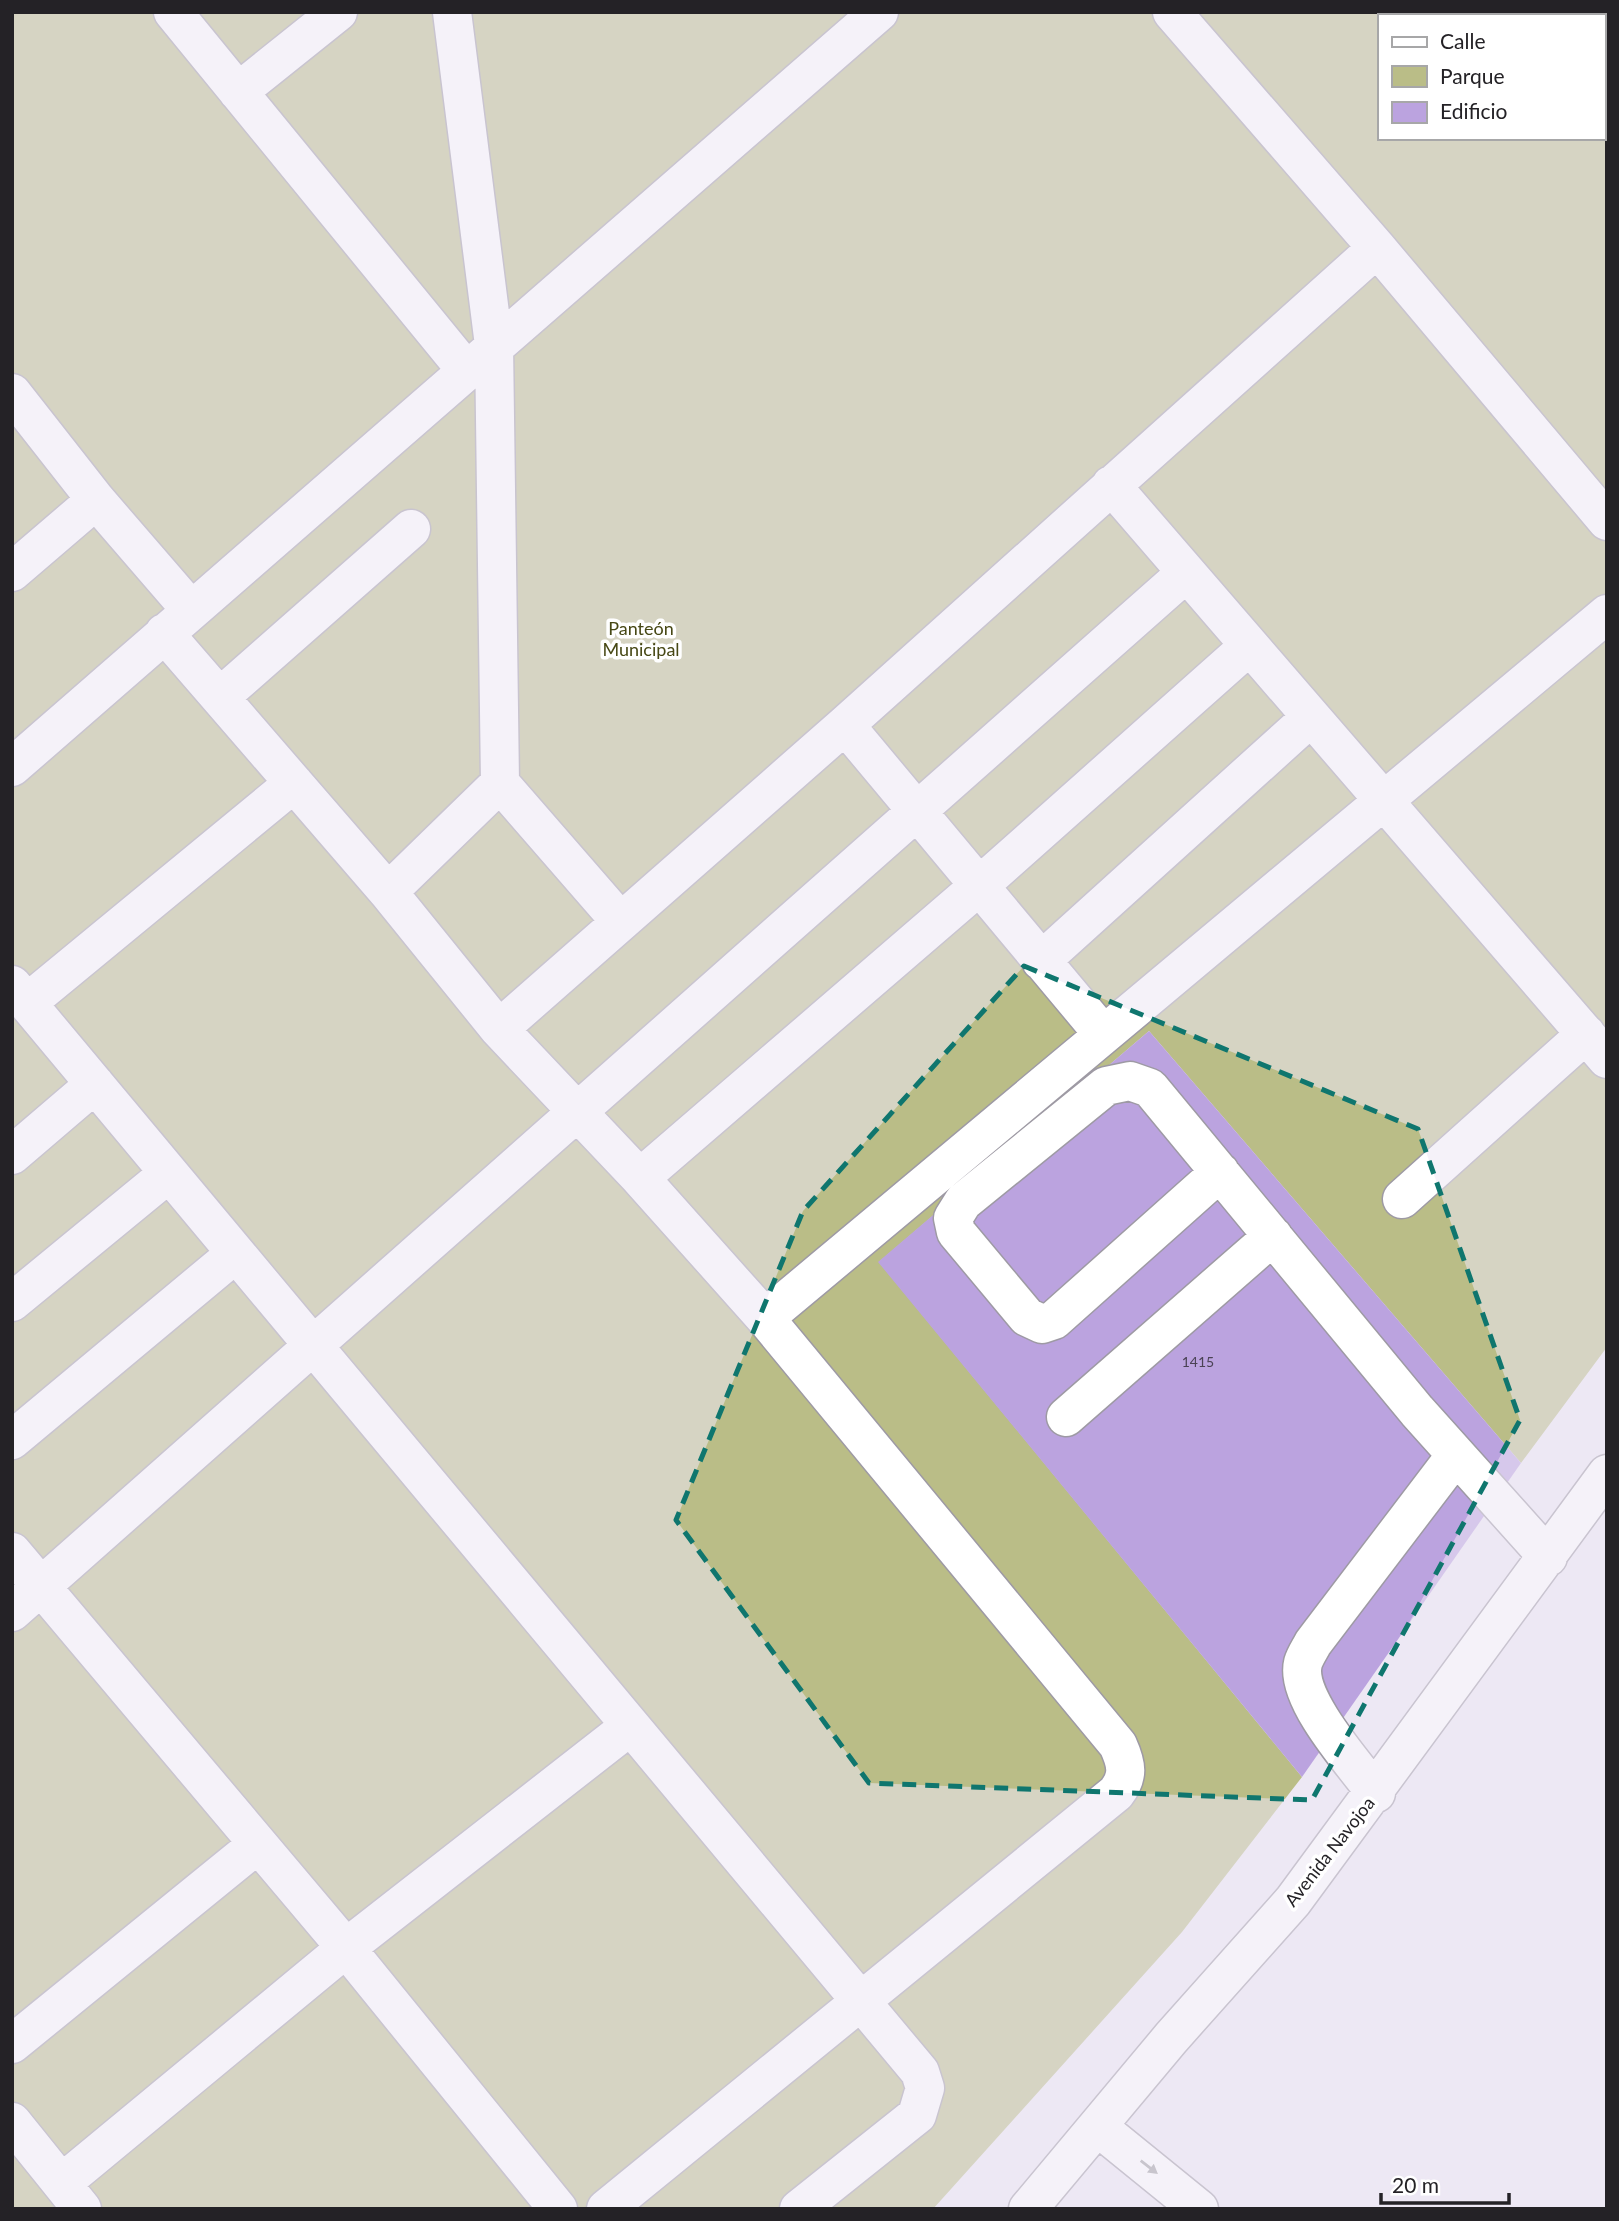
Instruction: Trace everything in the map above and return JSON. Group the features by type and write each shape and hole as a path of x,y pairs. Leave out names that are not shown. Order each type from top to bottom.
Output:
{"street":[{"path":"173,12 466,370"},
{"path":"238,92 338,12"},
{"path":"452,12 494,345 500,783 620,921"},
{"path":"12,767 879,12"},
{"path":"1171,12 1377,248 1607,521"},
{"path":"499,1029 845,725 1377,248"},
{"path":"18,413 96,500 177,621 219,697 388,892 499,1029 640,1178 765,1318 1118,1745 1127,1764 1125,1781 1116,1793 860,1999 606,2209"},
{"path":"1111,485 1596,1046 1402,1199"},
{"path":"12,572 96,500"},
{"path":"219,697 411,529"},
{"path":"12,1612 577,1113 916,809 1186,573"},
{"path":"765,1318 1607,614"},
{"path":"640,1178 979,886 1249,646"},
{"path":"1041,961 1311,717"},
{"path":"845,725 1103,1034"},
{"path":"294,783 20,994 491,1557 629,1727 920,2072 925,2088 924,2098 916,2115 799,2209"},
{"path":"388,892 500,783"},
{"path":"1220,1172 1054,1320 1042,1324 1027,1317 956,1231 953,1218 963,1202 1077,1106 1106,1086 1130,1081 1150,1088 1456,1455 1548,1557"},
{"path":"12,1155 95,1084"},
{"path":"12,1302 169,1173"},
{"path":"1066,1417 1273,1236"},
{"path":"12,1440 235,1254"},
{"path":"1376,1793 1311,1703 1304,1684 1303,1664 1313,1643 1456,1455"},
{"name":"Avenida Navojoa","path":"1028,2209 1171,2038 1293,1901 1376,1793 1607,1474"},
{"path":"12,1552 346,1948 558,2209"},
{"path":"12,2122 72,2196 346,1948 629,1727"},
{"path":"12,2044 258,1844"},
{"path":"1098,2127 1199,2209"}],"highlighted area":[{"path":"1024,966 1418,1129 1520,1420 1312,1800 869,1783 676,1520 803,1211"}],"green space":[{"name":"Panteón Municipal","path":"12,12 1607,12 1607,1347 1521,1463 1149,1031 879,1262 1302,1777 1182,1932 933,2209 12,2209"}],"building":[{"path":"1149,1031 1521,1463 1302,1777 878,1262"}]}
